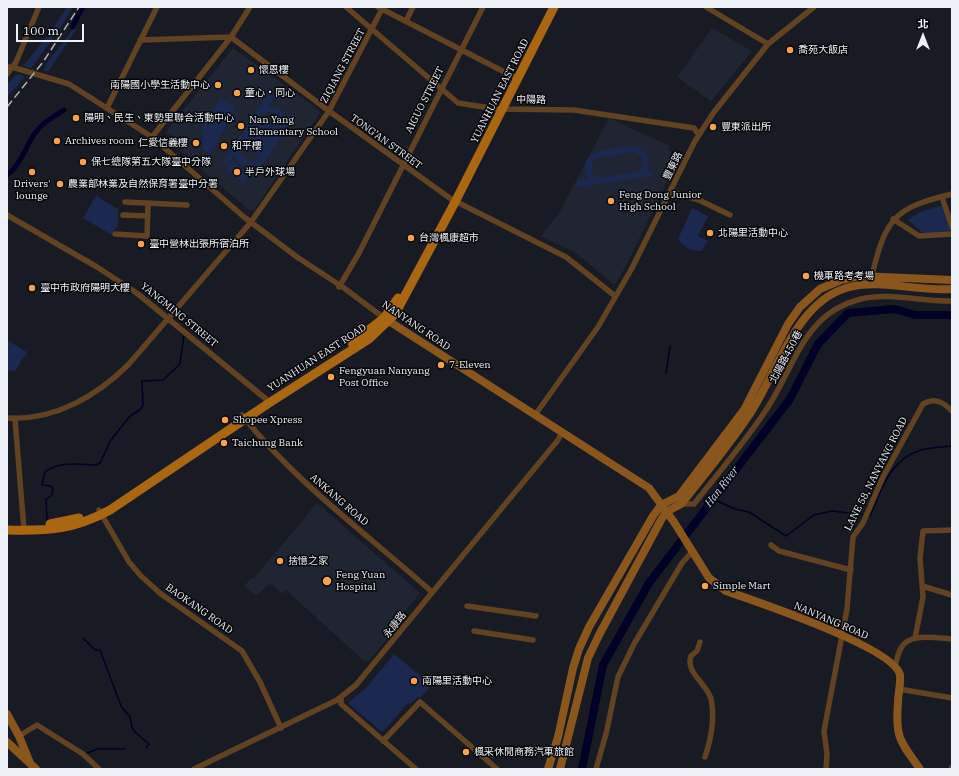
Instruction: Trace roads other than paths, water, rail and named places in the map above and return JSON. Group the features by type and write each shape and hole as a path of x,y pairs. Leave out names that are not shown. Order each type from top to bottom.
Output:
{"main road":[{"name":"YUANHUAN EAST ROAD","path":"516,78 548,7"},
{"name":"YUANHUAN EAST ROAD","path":"7,530 24,528 64,528 100,512 268,401 369,339 386,320 453,200 554,7"},
{"name":"YUANHUAN EAST ROAD","path":"7,524 24,528"}],"street":[{"path":"7,74 9,67 16,62 39,7"},
{"path":"107,108 157,7"},
{"path":"152,137 231,37 250,7"},
{"name":"中陽路","path":"346,7 458,103 500,109 574,110 694,128 699,135"},
{"path":"406,21 413,7"},
{"name":"AIGUO STREET","path":"339,286 359,253 482,7"},
{"path":"706,7 768,44"},
{"name":"豐東路","path":"535,414 594,333 632,268 699,135 714,112 768,44 814,7"},
{"path":"380,8 516,78"},
{"name":"ZIQIANG STREET","path":"7,418 15,419 57,411 88,398 116,378 251,222 328,111 373,29 380,8"},
{"path":"140,40 231,37"},
{"name":"TONG’AN STREET","path":"231,37 328,111 453,200 566,257 615,296"},
{"name":"NANYANG ROAD","path":"9,67 69,84 152,137 251,222 386,320 649,488 674,522 709,578 726,591 843,635 864,645 895,666"},
{"path":"671,191 701,201 730,215"},
{"path":"872,275 880,243 893,219 915,205 952,194"},
{"path":"942,197 952,227"},
{"path":"125,202 188,205"},
{"path":"115,234 147,236 148,204"},
{"name":"YANGMING STREET","path":"7,215 97,267 138,294 268,401"},
{"path":"123,215 148,216"},
{"path":"893,219 918,236 952,234"},
{"path":"548,769 558,737 573,668 579,649 589,627 653,516 661,505 679,496 744,410 788,324 800,307 820,289 841,280 872,275 952,280"},
{"path":"560,769 588,658 666,512 681,504 751,412 796,330 809,312 823,299 846,288 864,285 952,290"},
{"name":"北陽路450巷","path":"681,504 694,504 717,475 768,408 811,330 833,310 862,298 881,296 936,301 952,300"},
{"name":"LANE 58, NANYANG ROAD","path":"826,769 827,754 824,731 843,635 851,570 853,537 863,523 883,477 923,404 929,400 937,400 952,410"},
{"name":"ANKANG ROAD","path":"244,417 278,457 432,592"},
{"path":"15,419 24,528"},
{"name":"永康路","path":"194,769 341,698 356,685 377,662 432,592 558,440 562,432"},
{"name":"BAOKANG ROAD","path":"100,512 129,562 141,576 160,594 242,651 260,682 281,728"},
{"path":"915,638 923,597 920,558 923,531 952,530"},
{"path":"771,545 779,551 851,570"},
{"path":"596,769 606,734 618,677 634,644 691,551"},
{"path":"922,586 952,595"},
{"path":"467,606 536,616"},
{"path":"474,631 533,640"},
{"path":"920,769 899,739 896,724 900,675 895,666 901,646 907,641 915,638 952,638"},
{"path":"700,642 697,651 690,656 689,660 690,668 711,698 712,732 706,757"},
{"path":"899,689 952,698"},
{"path":"341,698 342,704 416,769"},
{"path":"383,741 420,702 498,769"},
{"path":"7,714 33,766"},
{"path":"33,766 7,743 36,725 82,754 99,769"}],"waterway":[{"path":"72,27 83,7"},
{"path":"7,175 16,166 38,129 48,120 64,110"},
{"name":"Han River","path":"582,769 603,665 649,583 790,399 818,344 848,313 895,309 915,315 952,315"},
{"path":"47,519 46,499 52,495 53,489 51,486 42,485 45,472 56,466 76,464 96,465 100,463 111,440 130,416 140,410 143,405 142,381 163,380 180,364 184,335"},
{"path":"666,373 670,346"},
{"path":"868,516 870,516 888,477 902,460 910,454 921,450 952,446"},
{"path":"713,499 735,509 749,512 786,536 814,515 832,511 865,515"},
{"path":"83,638 95,650 100,650 121,706 130,717 132,728 149,744 146,748"},
{"path":"87,753 98,749 125,749"}],"railway":[{"path":"7,107 43,62 79,7"}],"place":[{"name":"喬苑大飯店","path":"790,50"},
{"name":"懷恩樓","path":"251,70"},
{"name":"南陽國小學生活動中心","path":"218,85"},
{"name":"童心‧同心","path":"237,93"},
{"name":"陽明、民生、東勢里聯合活動中心","path":"76,118"},
{"name":"Nan Yang Elementary School","path":"241,126"},
{"name":"豐東派出所","path":"713,127"},
{"name":"Archives room","path":"57,141"},
{"name":"仁愛信義樓","path":"196,143"},
{"name":"和平樓","path":"224,146"},
{"name":"保七總隊第五大隊臺中分隊","path":"83,162"},
{"name":"Drivers' lounge","path":"32,172"},
{"name":"半戶外球場","path":"237,172"},
{"name":"農業部林業及自然保育署臺中分署","path":"60,184"},
{"name":"Feng Dong Junior High School","path":"611,201"},
{"name":"北陽里活動中心","path":"710,233"},
{"name":"台灣楓康超市","path":"411,238"},
{"name":"臺中營林出張所宿泊所","path":"141,244"},
{"name":"機車路考考場","path":"806,276"},
{"name":"臺中市政府陽明大樓","path":"32,288"},
{"name":"7-Eleven","path":"441,365"},
{"name":"Fengyuan Nanyang Post Office","path":"331,377"},
{"name":"Shopee Xpress","path":"225,420"},
{"name":"Taichung Bank","path":"224,443"},
{"name":"捨憶之家","path":"280,561"},
{"name":"Feng Yuan Hospital","path":"327,581"},
{"name":"Simple Mart","path":"705,586"},
{"name":"南陽里活動中心","path":"414,681"},
{"name":"楓采休閒商務汽車旅館","path":"466,752"}]}
